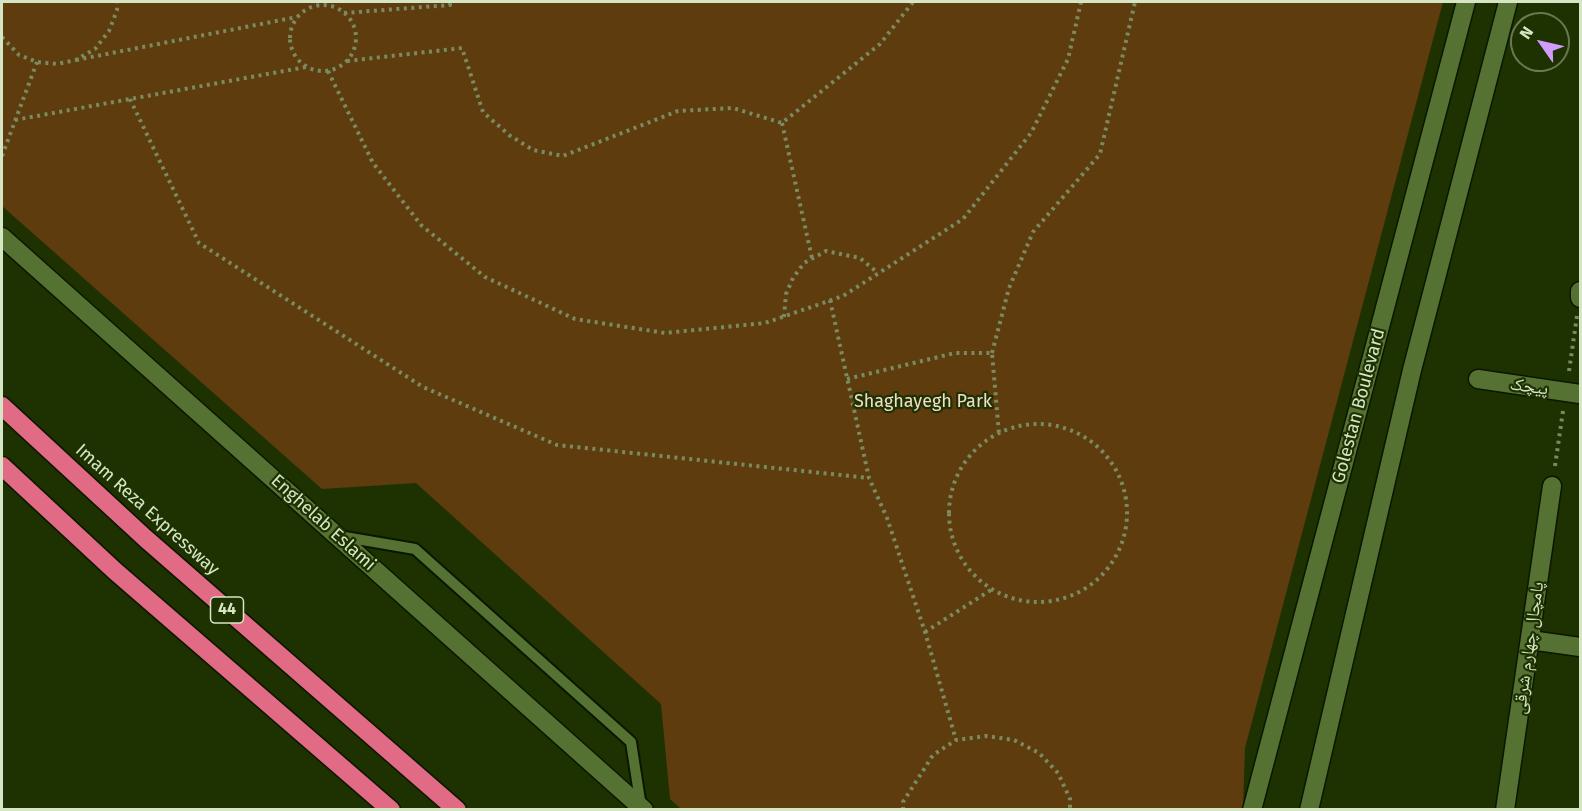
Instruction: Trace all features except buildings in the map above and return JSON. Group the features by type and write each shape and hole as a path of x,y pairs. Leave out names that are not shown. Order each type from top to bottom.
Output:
{"highway":[{"name":"Imam Reza Expressway","path":"2,405 145,538 457,810"},
{"name":"44","path":"2,466 115,571 392,810"}],"main road":[{"name":"Golestan Boulevard","path":"1252,810 1466,2"},
{"path":"1309,810 1412,370 1508,2"},
{"name":"Enghelab Eslami","path":"2,237 642,808"},
{"name":"پیچک","path":"1478,379 1581,394"},
{"name":"پامچال چهارم شرقی","path":"1505,810 1552,486"},
{"path":"1530,640 1581,647"}],"lane":[{"path":"336,535 415,549 631,742 642,808"}],"path":[{"path":"76,60 95,49 110,31 117,10 117,2"},
{"path":"344,13 450,4 450,2"},
{"path":"782,123 880,44 913,2"},
{"path":"328,71 373,163 421,225 485,277 576,319 665,333 765,323 843,296 963,219 1031,133 1068,59 1081,2"},
{"path":"999,434 992,352 1009,288 1033,232 1100,154 1135,2"},
{"path":"325,3 344,13 355,31 356,42 347,61 338,68 317,71 297,60 292,50 291,27 305,10 325,3"},
{"path":"2,37 19,55 37,62 57,64 297,17"},
{"path":"347,61 462,48 483,112 509,135 533,150 563,156 678,111 733,108 782,123"},
{"path":"2,156 37,62"},
{"path":"15,120 306,67"},
{"path":"130,99 199,243 423,387 557,445 870,478"},
{"path":"782,123 812,258"},
{"path":"784,317 786,294 793,278 804,263 826,251 860,258 878,273"},
{"path":"830,300 870,478 887,518 925,632 956,740"},
{"path":"847,379 955,353 992,352"},
{"path":"1039,423 1070,429 1096,445 1116,469 1127,498 1126,530 1115,559 1098,581 1074,596 1046,603 1018,602 994,588 970,573 955,549 948,522 950,494 960,467 981,444 1008,429 1039,423"},
{"path":"925,632 994,588"},
{"path":"903,810 903,802 933,755 956,740 986,736 1014,740 1039,753 1058,773 1070,799 1070,810"}],"green space":[{"name":"Shaghayegh Park","path":"2,2 1443,2 1245,748 1243,809 681,809 670,799 661,704 416,483 322,489 2,206"}]}
